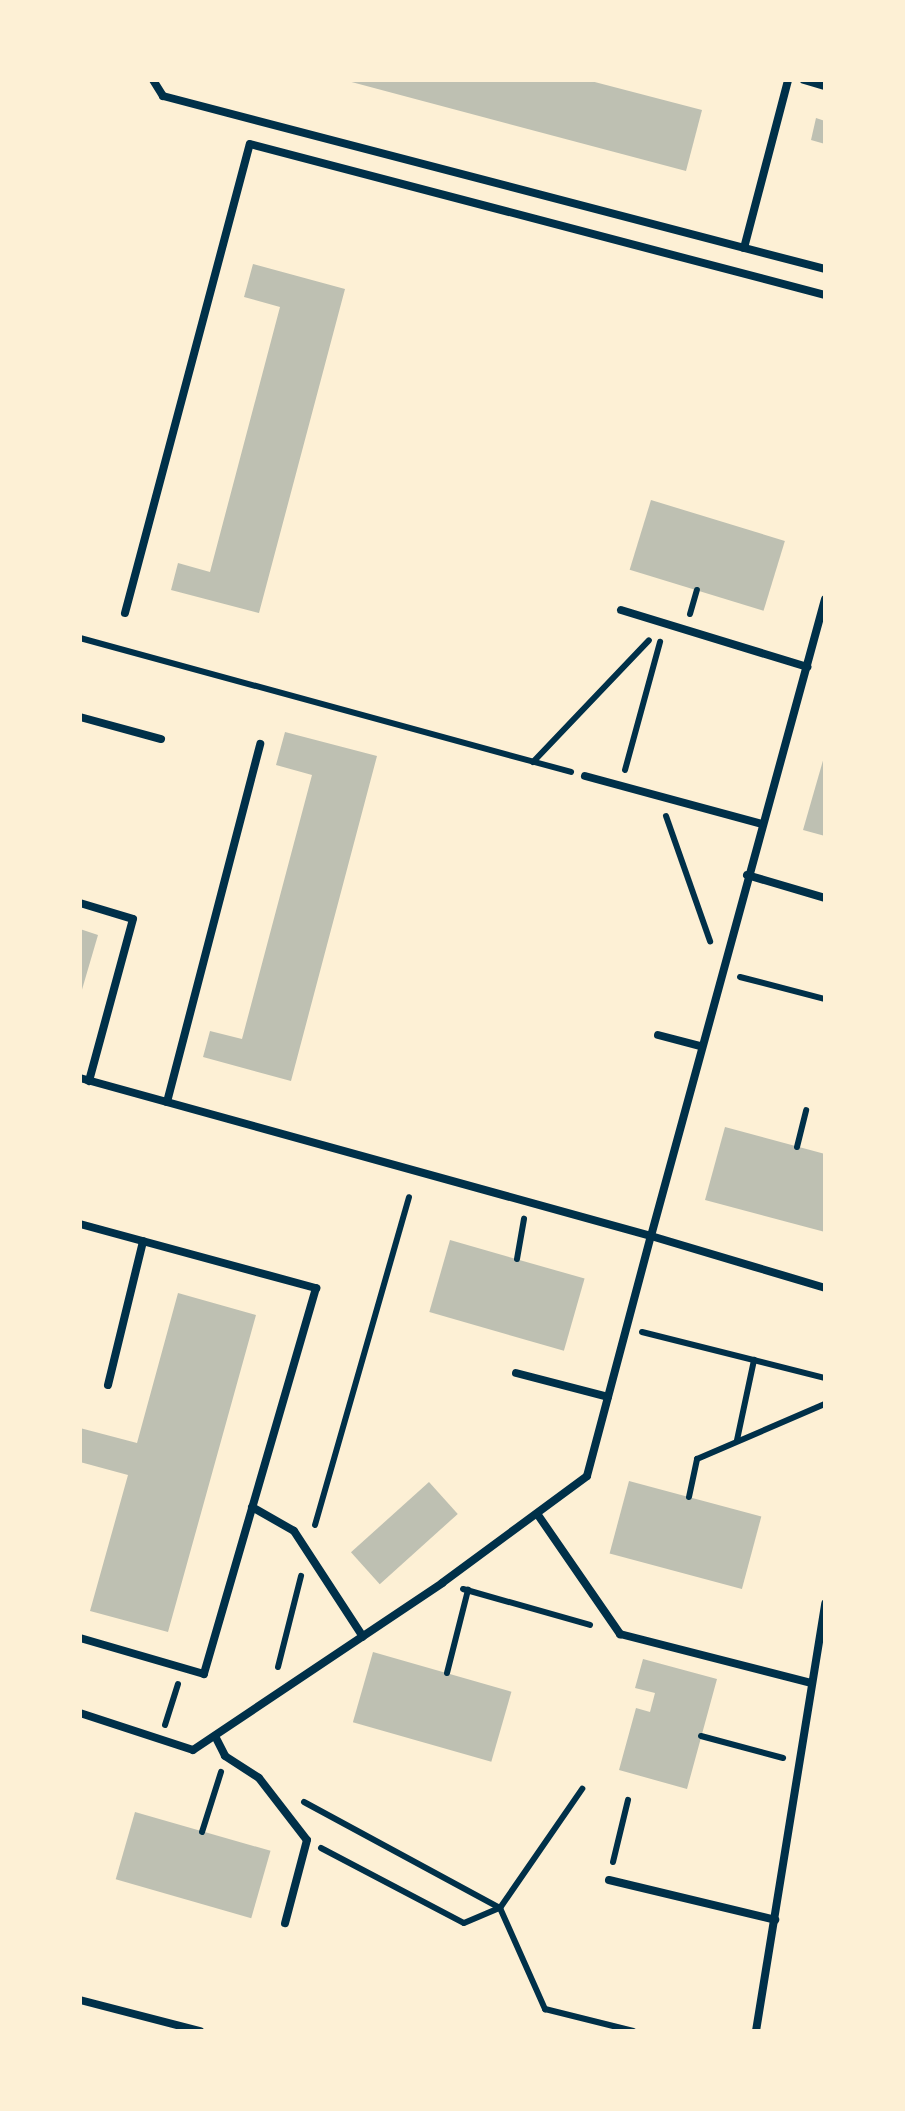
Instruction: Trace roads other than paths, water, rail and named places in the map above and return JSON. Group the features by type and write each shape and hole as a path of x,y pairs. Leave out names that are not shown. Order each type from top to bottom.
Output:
{"lane":[{"path":"153,80 163,96 825,269"},
{"path":"744,248 788,80"},
{"path":"804,80 825,86"},
{"path":"125,613 250,144 825,296"},
{"path":"80,1713 194,1750 442,1584 588,1476 700,1046 825,599"},
{"path":"621,610 808,667"},
{"path":"80,717 160,738"},
{"path":"166,1102 260,744"},
{"path":"585,776 762,824"},
{"path":"747,875 825,898"},
{"path":"80,903 133,919 85,1080 825,1288"},
{"path":"658,1036 700,1046"},
{"path":"80,1224 316,1288 204,1674 80,1638"},
{"path":"108,1384 143,1242"},
{"path":"516,1374 608,1397"},
{"path":"252,1506 294,1531 363,1637"},
{"path":"538,1515 620,1634 811,1683"},
{"path":"756,2031 825,1604"},
{"path":"215,1736 225,1756 259,1778 307,1840 285,1923"},
{"path":"609,1880 775,1920"},
{"path":"80,2000 200,2031"}]}
